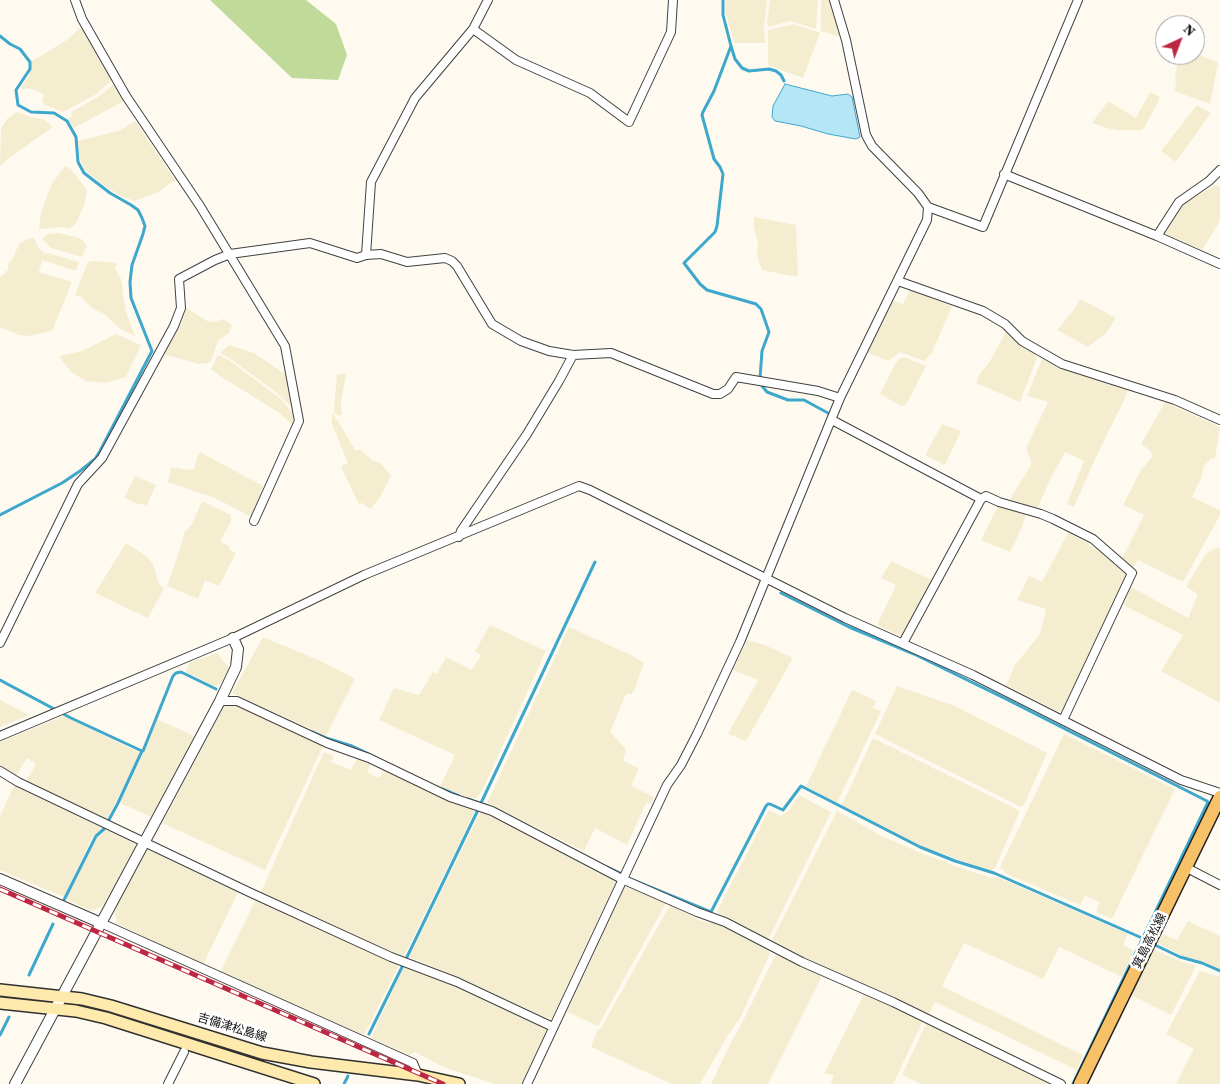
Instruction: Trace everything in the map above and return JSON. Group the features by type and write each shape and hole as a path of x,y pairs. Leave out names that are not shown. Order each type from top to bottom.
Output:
{"main road":[{"name":"箕島高松線","path":"1080,1084 1220,798"},
{"name":"吉備津松島線","path":"0,990 61,996 111,1006 262,1052 311,1062 418,1075 459,1084"},
{"path":"0,1003 76,1011 106,1018 314,1084"}],"street":[{"path":"75,0 82,19 126,96 200,206 285,346 299,421 254,522"},
{"path":"366,255 372,182 415,98 473,29 488,0"},
{"path":"473,29 516,60 590,93 629,122 671,32 674,0"},
{"path":"834,0 846,40 866,135 872,146 918,193 928,207 983,227 1078,0"},
{"path":"1157,236 1178,202 1209,181 1220,170"},
{"path":"1004,174 1157,236 1220,264"},
{"path":"528,1084 667,785 681,765 697,734 740,642 840,398 927,220 928,207"},
{"path":"0,643 78,484 102,458 174,326 181,308 179,279 230,254 310,243 357,258 381,254 407,262 445,258 452,261 467,281 492,324 521,341 539,348 573,355 611,353 712,394 720,394 728,389 736,377 818,391 840,398"},
{"path":"898,281 989,314 1005,324 1022,341 1062,364 1175,400 1220,420"},
{"path":"459,537 461,531 527,434 573,355"},
{"path":"832,420 981,499"},
{"path":"0,736 233,638 364,575 578,486 590,490 845,618 973,675 1181,780 1220,793"},
{"path":"903,643 981,499 986,496 999,502 1041,514 1061,523 1093,539 1132,573 1063,720"},
{"path":"15,1084 220,701 236,667 238,650 233,638"},
{"path":"220,701 237,701 327,743 369,758 450,797 492,811 622,879 697,912 725,922 802,962 894,1002 1062,1084"},
{"path":"0,771 18,782 248,892 391,957 458,982 553,1027"},
{"path":"1185,867 1220,885"},
{"path":"0,878 413,1062 418,1075"},
{"path":"168,1084 184,1052"}],"shaded area":[{"path":"725,0 767,0 764,27 765,43 734,43 726,13"},
{"path":"770,0 818,0 816,29 790,21 768,27"},
{"path":"821,0 830,0 840,37 821,31"},
{"path":"794,24 820,33 803,78 768,65 768,30"},
{"path":"82,26 112,80 95,95 63,112 45,105 42,101 44,95 40,92 29,88 22,90 21,87 29,76 32,61 67,40"},
{"path":"1205,57 1218,63 1210,104 1174,91 1176,85 1175,76 1178,65 1205,65"},
{"path":"113,84 124,101 74,128 68,119 72,117 71,112 105,92"},
{"path":"1150,92 1160,97 1144,128 1141,130 1118,130 1092,123 1108,101 1136,118"},
{"path":"1197,105 1211,113 1176,162 1161,151"},
{"path":"18,112 43,119 53,127 0,166 1,128 7,119"},
{"path":"135,121 175,180 158,192 134,201 119,195 103,185 85,170 80,159 78,141 121,130"},
{"path":"65,166 71,169 87,190 84,206 76,223 70,229 63,227 39,229 41,213 51,185"},
{"path":"1216,185 1220,187 1220,221 1202,250 1163,233 1184,203"},
{"path":"754,217 796,225 798,277 762,270 757,256 758,244"},
{"path":"59,233 80,238 84,242 87,246 82,257 51,248 43,240 43,237 48,234"},
{"path":"29,238 34,238 38,247 46,255 48,253 79,262 76,271 42,260 39,272 72,282 52,331 28,336 19,335 0,327 0,277 8,270 8,264 12,260 19,244"},
{"path":"88,262 117,263 115,269 121,279 126,312 135,336 122,330 104,314 92,308 81,297 75,295"},
{"path":"910,290 952,306 932,353 924,361 900,352 888,361 866,352 891,300 903,304"},
{"path":"1080,299 1116,318 1106,333 1088,347 1057,330"},
{"path":"185,307 207,321 213,322 224,319 232,325 229,333 218,341 211,361 208,363 199,364 163,354 175,336 183,318"},
{"path":"1007,330 1021,345 1034,352 1037,358 1020,402 976,383"},
{"path":"116,334 141,345 126,377 105,383 86,381 71,372 59,356 82,351"},
{"path":"229,345 254,353 285,374 295,410 276,392 220,353"},
{"path":"218,355 229,360 281,399 294,415 297,429 278,412 211,369"},
{"path":"904,357 926,366 909,399 905,405 901,406 880,394 895,364"},
{"path":"1042,359 1062,369 1097,378 1128,390 1074,507 1067,504 1084,461 1065,452 1037,509 1009,501 1031,465 1026,448 1048,402 1027,396"},
{"path":"337,374 346,374 341,403 342,415 339,416 335,414 334,408"},
{"path":"1165,402 1220,427 1215,458 1210,459 1203,468 1202,476 1192,497 1220,510 1220,515 1183,582 1138,560 1132,568 1122,559 1144,515 1123,505 1141,470 1152,457 1151,451 1141,444"},
{"path":"332,413 355,450 361,450 373,461 378,462 391,476 379,499 370,509 362,503 359,504 341,467 348,463 332,424"},
{"path":"942,424 961,431 945,465 925,455"},
{"path":"200,452 263,486 251,517 217,499 168,482 171,467 194,469"},
{"path":"135,476 156,485 147,505 138,504 124,498"},
{"path":"202,501 231,515 231,522 220,541 236,553 219,586 205,580 198,599 167,586 184,533 192,524"},
{"path":"998,506 1026,514 1010,552 981,540"},
{"path":"1068,533 1101,553 1127,576 1063,710 1059,712 1006,685 1015,665 1040,634 1046,609 1017,600 1029,576 1042,582"},
{"path":"126,543 146,556 153,564 159,584 164,588 148,618 95,593"},
{"path":"1220,547 1220,703 1161,671 1183,635 1123,605 1131,587 1188,618 1198,594 1186,587 1205,555 1211,550"},
{"path":"891,561 932,580 903,637 877,625 896,585 881,578"},
{"path":"490,625 546,651 481,793 476,798 470,798 440,787 455,755 379,720 394,688 419,695 433,672 437,674 446,657 472,670 481,655 475,651"},
{"path":"569,627 631,655 644,663 634,691 631,694 626,694 610,732 626,749 623,761 639,768 631,786 654,797 651,804 646,803 627,845 595,828 584,851 487,803"},
{"path":"263,637 325,663 355,679 326,736 232,693"},
{"path":"747,640 765,645 793,658 746,741 728,734 758,680 733,670"},
{"path":"217,653 229,668 221,683 214,686 186,672 191,662"},
{"path":"897,686 955,706 1047,753 1024,805 1021,807 875,734"},
{"path":"852,690 876,701 873,708 881,711 837,803 806,786"},
{"path":"0,700 29,715 0,727"},
{"path":"232,702 324,744 265,870 162,823 223,709 228,703"},
{"path":"64,716 140,753 106,822 26,782 36,764 27,758 16,776 0,768 0,742"},
{"path":"157,719 194,736 151,817 120,803"},
{"path":"1064,734 1175,789 1112,919 1096,912 1100,902 1085,896 1080,905 1007,874 1000,867"},
{"path":"873,738 1020,811 995,868 990,871 921,846 842,805"},
{"path":"324,752 334,756 331,762 351,770 358,757 371,763 367,772 379,778 384,770 441,797 476,809 404,956 373,944 261,892"},
{"path":"14,786 102,828 92,837 64,897 0,870 0,816"},
{"path":"799,795 831,812 768,940 717,912 769,810 781,816 789,810"},
{"path":"481,811 617,879 551,1020 458,977 409,957"},
{"path":"837,811 880,835 916,851 992,878 997,877 1128,934 1123,945 1134,951 1122,977 1059,947 1043,979 964,943 942,986 1083,1055 1077,1070 935,1002 928,1016 771,942"},
{"path":"106,830 136,846 103,906 90,911 66,899 97,837"},
{"path":"147,849 238,892 203,965 118,924 114,911"},
{"path":"625,886 666,903 598,1026 567,1012"},
{"path":"256,899 399,965 364,1035 220,973"},
{"path":"670,905 701,921 720,924 767,949 770,954 740,1018 700,1084 672,1084 591,1047 598,1030 601,1028"},
{"path":"1188,921 1220,936 1220,970 1196,959 1185,957 1155,942 1160,933 1177,940"},
{"path":"1153,949 1196,966 1171,1015 1131,995"},
{"path":"776,954 823,974 768,1084 711,1084 732,1040"},
{"path":"404,966 457,986 548,1029 523,1084 495,1084 443,1067 415,1052 410,1055 371,1038"},
{"path":"1200,971 1220,977 1220,1084 1176,1084 1194,1049 1166,1034"},
{"path":"864,994 923,1021 893,1084 830,1084 834,1076 824,1074"},
{"path":"927,1022 1053,1084 921,1084 902,1075"}],"green space":[{"path":"210,0 306,0 336,24 347,55 338,80 292,78"}],"water":[{"path":"785,84 832,96 848,94 852,97 860,137 856,139 828,134 775,121 772,117 773,106"}],"waterway":[{"path":"723,0 723,15 731,46 714,91 702,115 714,159 723,174 717,226 715,232 684,263 707,290 756,304 761,309 769,332 762,351 760,378 762,386 767,392 788,400 804,400 828,413"},
{"path":"0,36 20,49 30,62 30,69 16,90 18,105 31,112 54,113 67,121 76,137 78,162 84,173 110,193 138,210 142,218 145,226 132,265 131,298 152,351 95,459 62,483 0,515"},
{"path":"731,46 735,59 742,68 749,71 769,69 776,71 784,81"},
{"path":"481,803 595,562"},
{"path":"781,593 849,627 914,654 1006,699 1208,802 1073,1084"},
{"path":"143,751 173,676 176,673 181,672 216,689"},
{"path":"0,680 71,718 142,751 118,803 104,829 96,836 64,900"},
{"path":"312,732 369,754"},
{"path":"628,878 711,912 766,806 770,804 783,810 801,786 920,847 955,861 994,873 1142,938"},
{"path":"442,789 459,796"},
{"path":"468,799 488,806"},
{"path":"406,959 477,812"},
{"path":"607,867 620,873"},
{"path":"29,975 53,924"},
{"path":"1155,945 1180,957 1202,963 1220,971"},
{"path":"369,1034 402,967"},
{"path":"0,1035 9,1017"},
{"path":"344,1084 348,1076"}],"railway":[{"path":"0,889 443,1084"}]}
